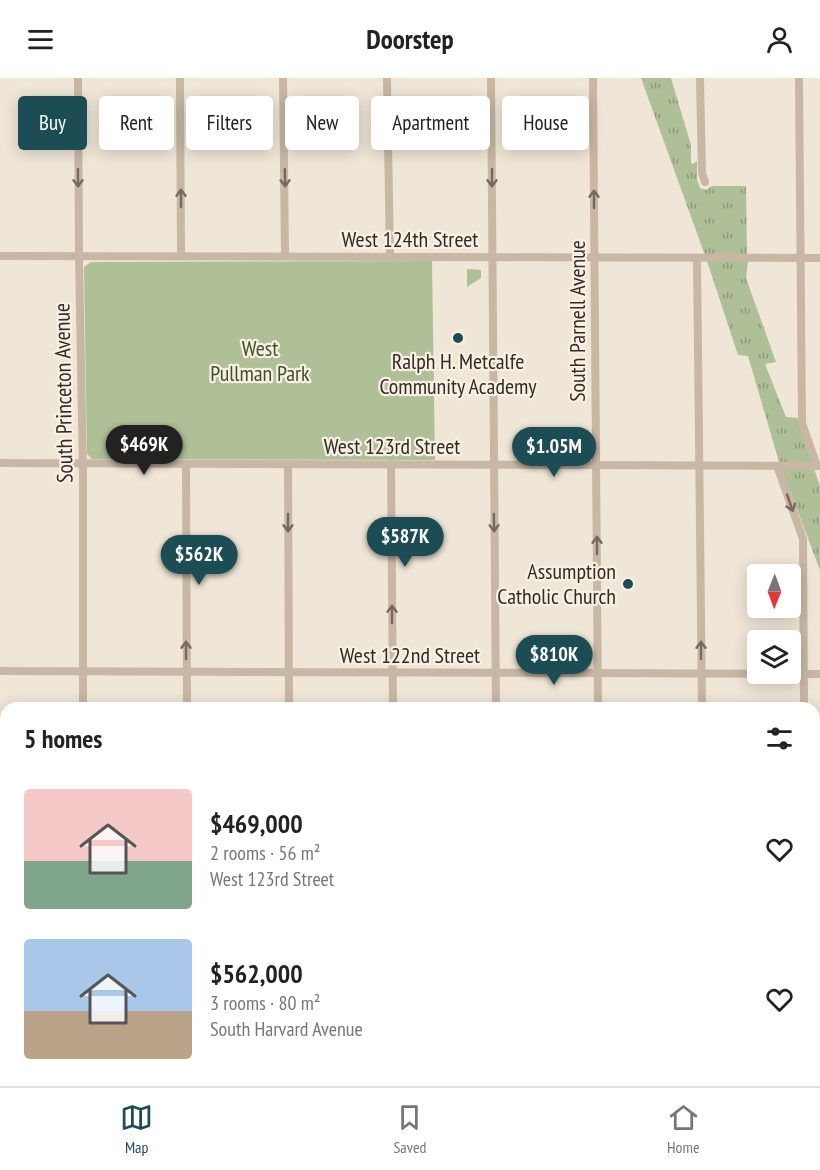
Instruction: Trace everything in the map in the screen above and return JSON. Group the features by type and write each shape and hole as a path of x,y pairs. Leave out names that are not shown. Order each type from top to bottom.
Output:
{"street":[{"name":"South Princeton Avenue","path":"78,78 83,702"},
{"path":"180,78 181,256"},
{"path":"283,78 285,256"},
{"path":"387,78 390,257"},
{"path":"491,78 496,702"},
{"name":"South Parnell Avenue","path":"593,78 598,702"},
{"path":"700,78 702,173 705,182"},
{"path":"799,78 802,423 819,466"},
{"name":"West 124th Street","path":"0,256 820,258"},
{"path":"697,258 702,702"},
{"name":"West 123rd Street","path":"0,463 819,466"},
{"path":"186,464 187,702"},
{"path":"288,464 289,702"},
{"path":"392,464 393,702"},
{"path":"777,466 803,539 804,702"},
{"name":"West 122nd Street","path":"0,671 820,674"}],"green space":[{"path":"641,78 671,78 691,145 691,163 697,161 697,180 700,188 706,190 712,186 746,186 748,261 746,278 776,362 765,364 786,417 797,418 820,486 820,570 779,462 748,356 738,355 707,261"},
{"name":"West Pullman Park","path":"432,261 435,460 92,459 87,454 84,267 91,262"},
{"path":"467,269 481,270 481,278 467,287"}],"place":[{"name":"Ralph H. Metcalfe Community Academy","path":"458,338"},
{"name":"Assumption Catholic Church","path":"628,584"}]}
